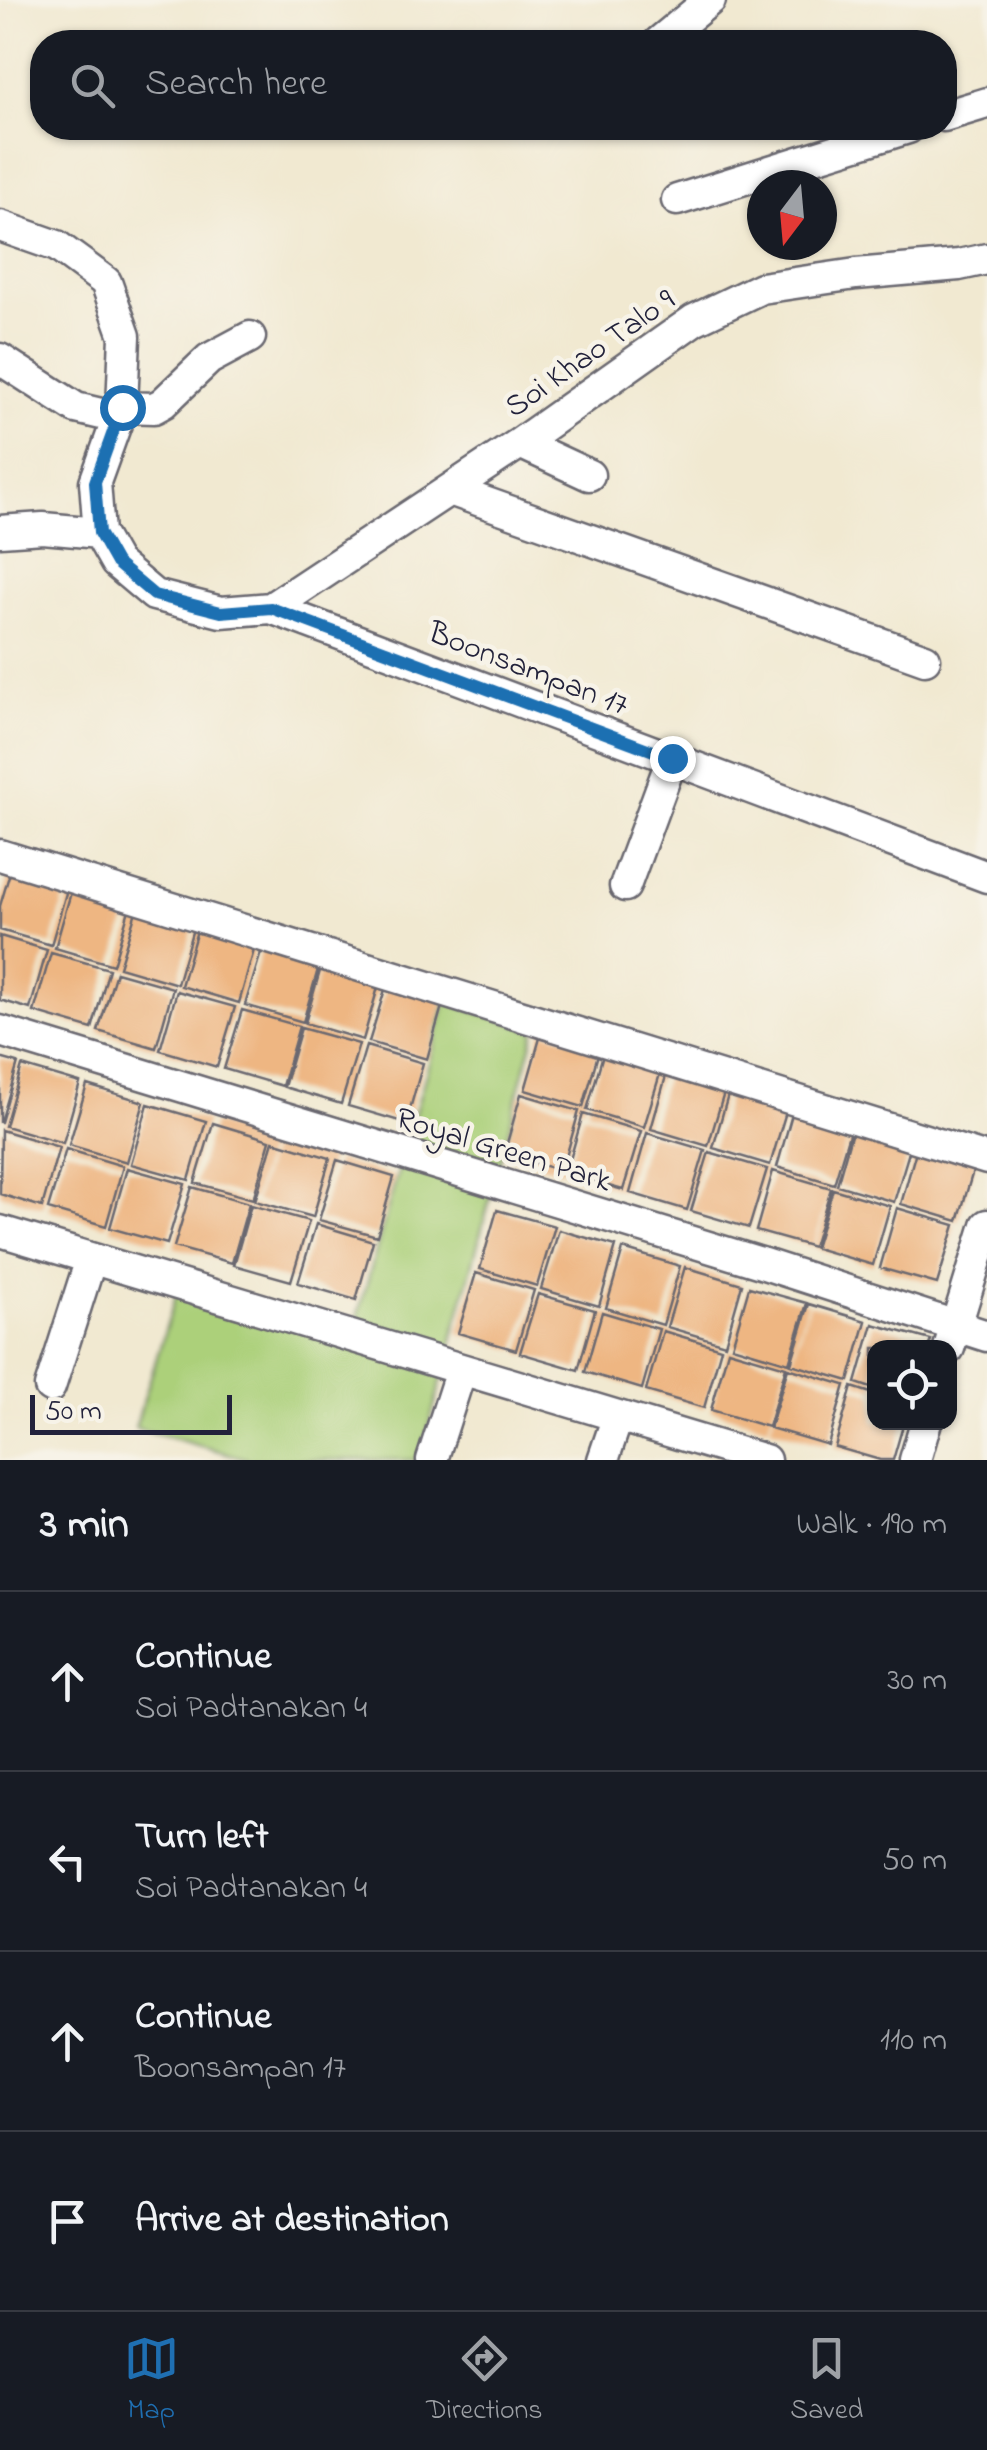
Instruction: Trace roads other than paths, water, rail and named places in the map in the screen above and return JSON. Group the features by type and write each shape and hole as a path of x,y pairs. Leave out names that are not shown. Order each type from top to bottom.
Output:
{"street":[{"path":"674,30 710,0"},
{"path":"957,112 987,103"},
{"path":"677,200 870,140"},
{"path":"0,226 57,246 106,282 124,336 120,412 95,482 99,533 116,563 154,595 221,612 271,608"},
{"name":"Soi Khao Talo 9","path":"271,608 520,443 694,320 761,288 959,265 987,258"},
{"path":"0,360 76,408 120,412 154,408 163,403 209,360 250,337"},
{"path":"520,443 589,475"},
{"path":"450,490 926,660"},
{"path":"0,531 43,528 99,533"},
{"name":"Boonsampan 17","path":"271,608 987,877"},
{"path":"626,886 672,758"},
{"path":"0,855 987,1160"},
{"name":"Royal Green Park","path":"0,1031 761,1263 952,1337 987,1336"},
{"path":"952,1337 987,1225"},
{"path":"0,1231 765,1460"},
{"path":"50,1387 92,1258"},
{"path":"432,1460 460,1370"},
{"path":"604,1460 618,1416"},
{"path":"915,1460 924,1430"}]}
